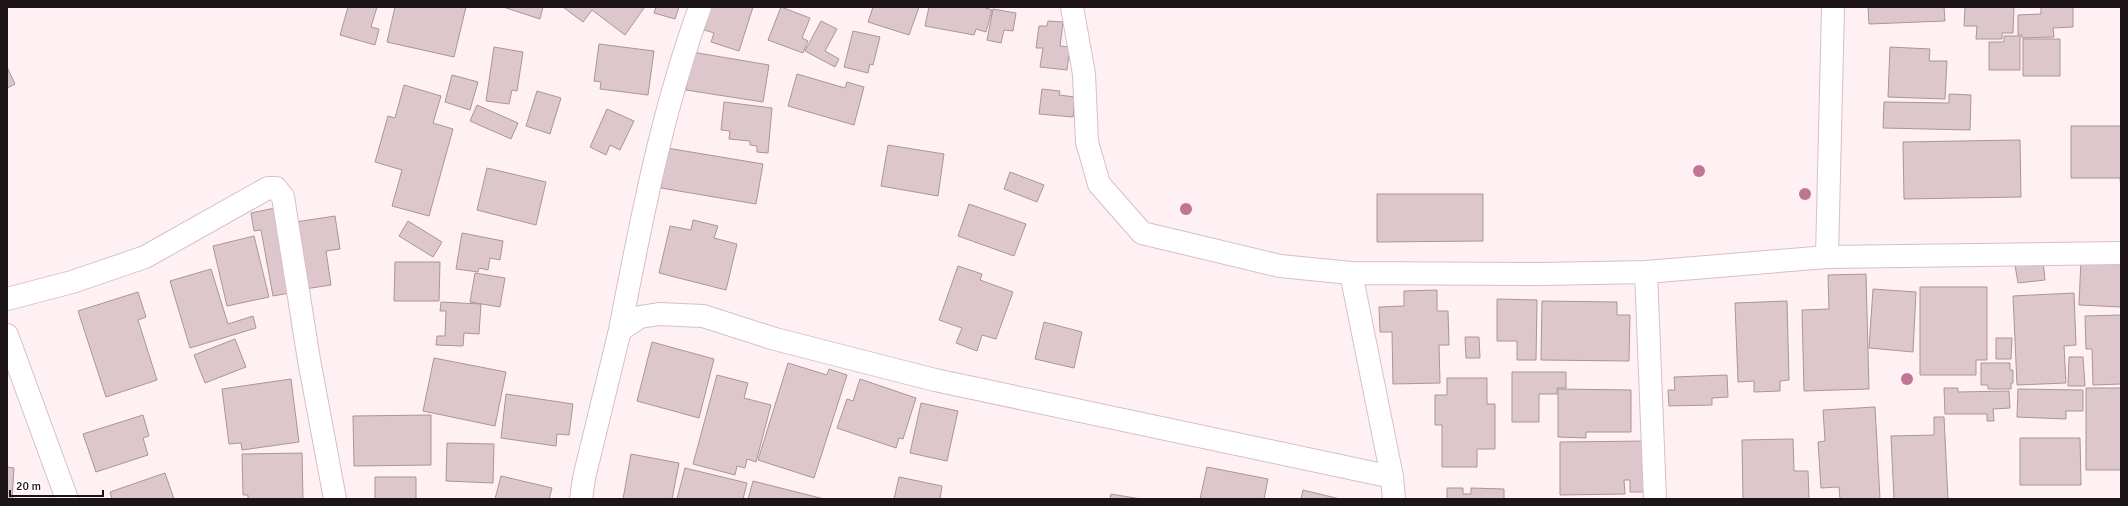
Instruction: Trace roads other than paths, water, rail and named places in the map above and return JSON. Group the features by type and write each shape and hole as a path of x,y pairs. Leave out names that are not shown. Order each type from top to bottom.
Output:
{"street":[{"path":"581,499 584,478 620,330 636,245 666,120 688,38 700,7"},
{"path":"1072,7 1084,74 1087,142 1099,184 1142,233 1280,266 1351,273 1542,274 1646,272 1827,257 2121,254"},
{"path":"1827,257 1833,7"},
{"path":"7,299 72,282 145,257 263,190 268,188 276,188 283,197 309,360 335,499"},
{"path":"1646,272 1655,499"},
{"path":"1351,273 1392,477 1394,499"},
{"path":"620,330 640,317 659,314 703,316 775,339 935,380 1392,477"},
{"path":"7,335 67,499"}]}
